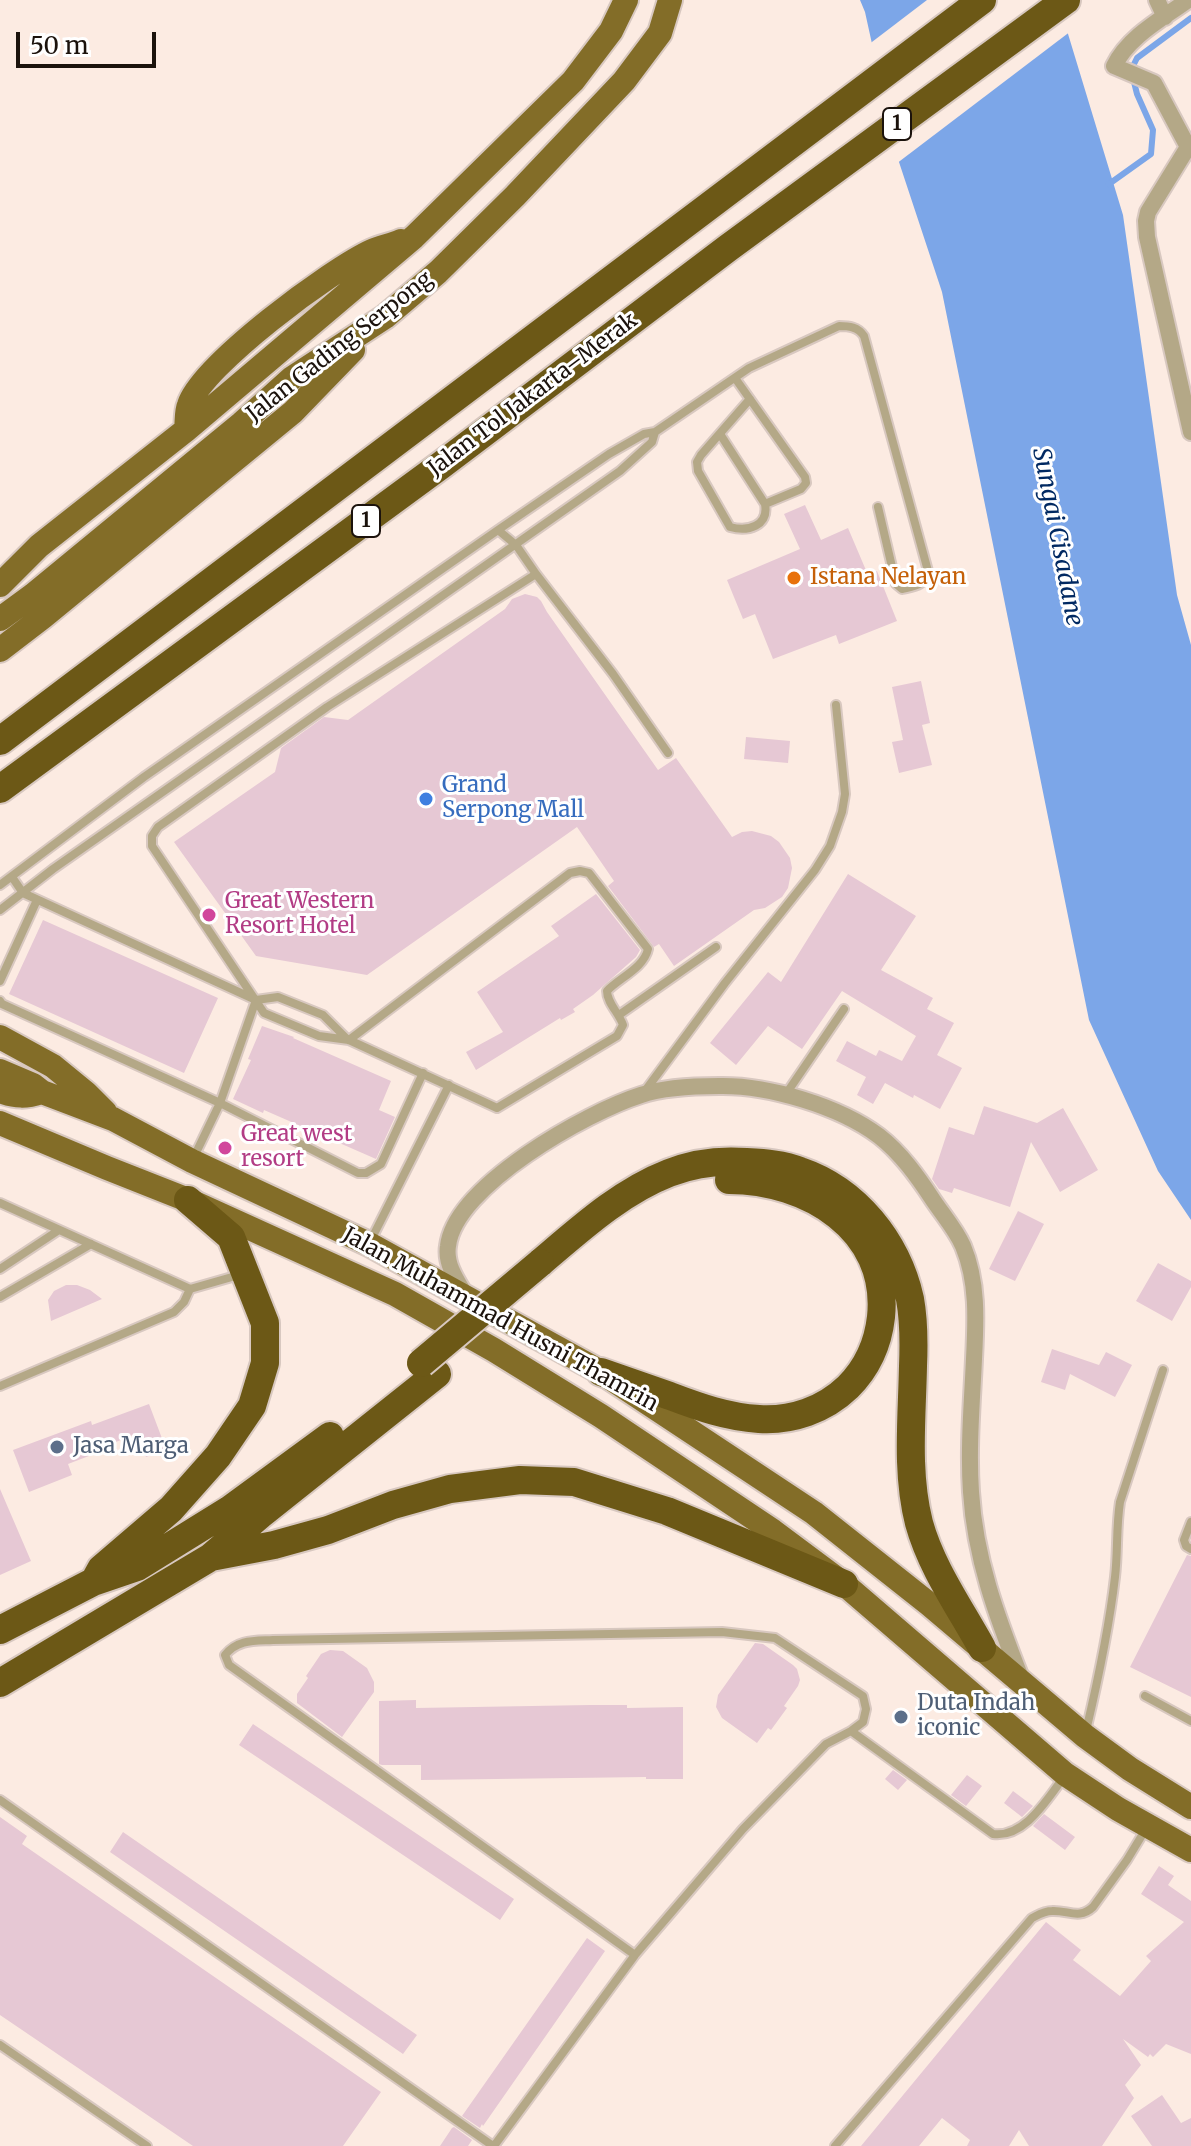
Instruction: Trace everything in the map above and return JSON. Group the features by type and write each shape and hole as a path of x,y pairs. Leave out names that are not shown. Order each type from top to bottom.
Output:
{"highway":[{"name":"Jalan Tol Jakarta–Merak","path":"0,741 982,0"},
{"name":"Jalan Tol Jakarta–Merak","path":"0,789 1066,0"},
{"path":"548,1268 577,1232 643,1185 700,1163 769,1163 790,1168 829,1184 853,1201 874,1223 892,1250 910,1299 914,1329 911,1474 920,1526 934,1562 982,1648"},
{"path":"0,1683 211,1557 548,1268 649,1203 693,1184 719,1180 775,1184 821,1203 842,1219 861,1239 872,1261 882,1305 872,1352 860,1375 837,1398 812,1412 760,1420 728,1415 601,1372"},
{"path":"93,1582 101,1569 171,1509 218,1456 252,1406 265,1363 265,1323 231,1237 188,1200"},
{"path":"0,1630 93,1582 137,1567 229,1510 429,1368"},
{"path":"211,1557 274,1545 328,1530 393,1505 450,1489 520,1480 574,1482 667,1511 844,1584"}],"main road":[{"name":"Jalan Gading Serpong","path":"0,585 39,546 186,430 414,237 573,81 611,31 626,0"},
{"name":"Jalan Gading Serpong","path":"0,619 242,423 292,378 385,317 438,272 624,81 660,33 670,0"},
{"path":"0,650 293,412 385,317"},
{"path":"0,1037 53,1066 113,1119"},
{"name":"Jalan Muhammad Husni Thamrin","path":"0,1071 42,1092 113,1119 192,1161 369,1244 601,1372 814,1513 982,1648 1085,1736 1191,1807"},
{"path":"0,1091 26,1097 42,1092"},
{"name":"Jalan Muhammad Husni Thamrin","path":"4,1127 188,1200 395,1294 494,1350 601,1416 773,1531 844,1584 1065,1774 1191,1850"}],"street":[{"path":"1157,0 1165,17"},
{"path":"1188,0 1130,42 1114,66 1154,83 1188,147 1148,212 1146,221 1191,432"},
{"path":"466,1297 448,1262 447,1248 454,1224 462,1212 497,1177 531,1152 568,1128 643,1094 720,1086 759,1089 824,1106 879,1136 903,1159 962,1244 973,1277 976,1320 970,1449 975,1530 984,1575 1023,1683"}],"lane":[{"path":"0,885 144,777 609,454 644,434 655,432 749,368 839,326 860,330 864,336 928,571 920,584 902,589 896,584 878,507"},
{"path":"735,378 805,477 806,483 801,489 765,504"},
{"path":"720,434 765,504 767,514 764,520 747,529 734,529 725,520 698,471 697,462 701,455 750,399"},
{"path":"0,910 53,869 620,471 652,442 655,432"},
{"path":"498,530 516,545 668,753"},
{"path":"349,1040 570,873 589,873 648,949 640,963 607,991 607,998 623,1025 617,1036 497,1108 349,1040 319,1036 264,1013 152,846 152,836 158,827 327,707 536,574"},
{"path":"643,1094 725,983 815,870 830,846 845,794 836,705"},
{"path":"12,877 23,893 256,1000 278,997 323,1015 349,1040"},
{"path":"0,981 37,900"},
{"path":"619,1015 716,947"},
{"path":"192,1161 220,1103 256,1000"},
{"path":"0,1001 220,1103 358,1173 366,1173 381,1164 423,1073"},
{"path":"785,1096 844,1009"},
{"path":"369,1244 449,1085"},
{"path":"0,1203 190,1289 246,1272"},
{"path":"0,1269 59,1230"},
{"path":"0,1297 91,1244"},
{"path":"0,1386 174,1312 184,1302 190,1289"},
{"path":"1085,1736 1104,1657 1116,1575 1120,1502 1163,1370"},
{"path":"1191,1522 1184,1540 1191,1549"},
{"path":"0,1800 493,2146 635,1955 743,1829 826,1744 863,1722 866,1709 863,1696 775,1638 722,1632 273,1640 241,1642 225,1655 229,1665 635,1955"},
{"path":"1145,1696 1191,1721"},
{"path":"851,1731 993,1834 1011,1832 1034,1816 1065,1774"},
{"path":"835,2146 1032,1918 1055,1910 1076,1915 1086,1913 1127,1860 1148,1826"},
{"path":"0,2045 147,2146"}],"water":[{"name":"Sungai Cisadane","path":"860,0 1053,0 1065,24 1123,215 1177,595 1191,645 1191,1220 1158,1171 1089,1020 942,292 896,153"}],"pier":[{"path":"927,0 1057,0 1071,31 896,164 868,45"}],"building":[{"path":"805,505 821,540 848,528 868,575 877,571 897,621 839,644 836,635 773,659 755,614 743,619 727,580 800,549 784,514"},
{"name":"Grand Serpong Mall","path":"525,594 541,601 658,770 676,758 732,837 752,831 771,836 779,842 790,858 792,868 788,888 782,897 765,908 754,910 674,966 659,944 654,947 608,886 614,881 577,827 367,975 256,956 174,842 275,772 281,748 324,717 348,720 505,609 512,599"},
{"path":"921,681 930,723 922,725 932,765 899,773 892,742 903,740 892,687"},
{"path":"746,737 790,741 788,763 744,759"},
{"path":"848,874 916,916 881,970 933,998 927,1009 954,1023 937,1055 962,1068 940,1109 885,1083 873,1104 857,1095 866,1077 836,1061 847,1041 876,1056 879,1050 902,1061 916,1036 842,991 802,1049 768,1026 736,1065 710,1043 768,972 781,982"},
{"path":"596,894 640,950 636,957 573,1009 575,1012 560,1018 476,1070 466,1052 503,1032 477,992 559,936 551,926"},
{"path":"43,920 218,998 184,1073 9,994"},
{"path":"262,1026 294,1037 391,1081 379,1110 395,1117 376,1159 233,1099"},
{"path":"984,1106 1037,1123 1063,1108 1098,1170 1060,1192 1031,1142 1010,1207 954,1188 952,1193 939,1189 932,1179 949,1127 974,1135"},
{"path":"1018,1211 1044,1224 1015,1281 989,1269"},
{"path":"1158,1263 1191,1281 1191,1287 1172,1321 1136,1301"},
{"path":"66,1285 90,1290 102,1299 51,1321 48,1300 54,1291"},
{"path":"1052,1349 1099,1365 1106,1352 1132,1365 1115,1397 1070,1374 1065,1390 1041,1382"},
{"path":"149,1404 166,1449 146,1457 138,1433 68,1464 72,1475 29,1492 13,1450 91,1421 92,1425"},
{"path":"0,1489 31,1561 0,1575"},
{"path":"1187,1555 1191,1556 1191,1697 1130,1667"},
{"path":"755,1643 763,1644 793,1665 800,1680 784,1706 787,1708 757,1743 722,1718 716,1707 718,1695"},
{"path":"330,1650 343,1651 367,1668 374,1682 374,1692 342,1737 297,1703 297,1694 308,1678 306,1676 321,1654"},
{"path":"416,1700 416,1708 683,1707 683,1779 421,1780 421,1765 379,1764 379,1701"},
{"path":"253,1724 514,1899 500,1920 239,1745"},
{"path":"893,1770 907,1780 898,1790 885,1779"},
{"path":"967,1775 982,1786 966,1806 951,1795"},
{"path":"1013,1791 1033,1806 1022,1817 1004,1803"},
{"path":"1044,1814 1075,1837 1065,1850 1033,1826"},
{"path":"0,1817 27,1836 22,1844 381,2092 343,2146 193,2146 0,2015"},
{"path":"123,1832 417,2035 403,2054 110,1852"},
{"path":"1159,1866 1174,1876 1168,1885 1191,1901 1191,2054 1166,2044 1153,2057 1150,2054 1148,2057 1123,2039 1141,2065 1125,2085 1134,2098 1102,2146 1029,2146 1019,2130 1009,2146 967,2146 970,2140 942,2118 919,2146 861,2146 1046,1922 1081,1950 1073,1960 1120,1996 1151,1961 1146,1956 1184,1922 1141,1894"},
{"path":"587,1938 605,1951 480,2128 462,2116"},
{"path":"1162,2095 1181,2123 1191,2118 1191,2146 1152,2146 1131,2116"},
{"path":"452,2128 472,2140 468,2146 440,2146"}],"waterway":[{"path":"1109,184 1151,154 1153,130 1137,94 1131,70 1137,58 1191,18"}],"place":[{"name":"Istana Nelayan","path":"794,578"},
{"name":"Grand Serpong Mall","path":"426,799"},
{"name":"Great Western Resort Hotel","path":"209,915"},
{"name":"Great west resort","path":"225,1148"},
{"name":"Jasa Marga","path":"57,1447"},
{"name":"Duta Indah iconic","path":"901,1717"}]}
